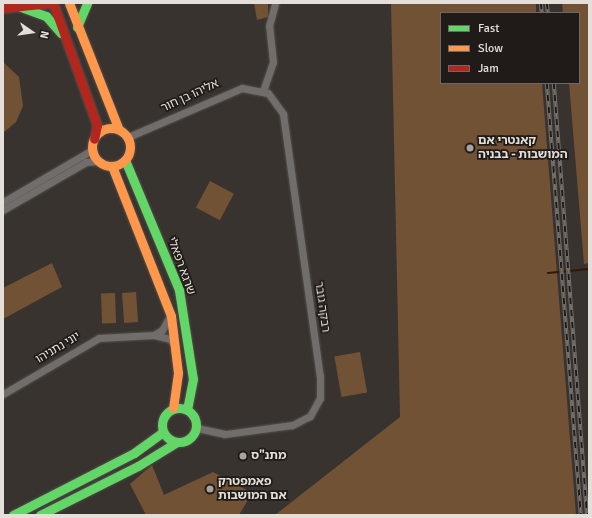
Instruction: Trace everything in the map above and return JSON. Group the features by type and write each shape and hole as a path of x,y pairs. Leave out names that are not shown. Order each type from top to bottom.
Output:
{"street":[{"path":"3,8 50,3"},
{"path":"53,3 70,46 97,125 92,150 98,161"},
{"path":"3,210 86,162 98,161 112,166 125,160 130,149 128,138 120,130 69,3"},
{"path":"78,27 87,3"},
{"path":"263,91 273,62 269,26 275,3"},
{"path":"21,7 46,16 70,46"},
{"name":"אליהו בן חור","path":"128,138 230,90 263,91"},
{"name":"רבקה גובר","path":"196,428 225,434 292,425 310,416 320,398 320,376 286,126 280,107 263,91"},
{"path":"94,138 102,130 120,130"},
{"path":"3,202 92,150"},
{"name":"שרגא רפאלי","path":"125,160 179,290 191,353 192,379 187,409"},
{"path":"112,166 170,316 176,347 178,373 173,408 164,416 163,432"},
{"path":"154,335 162,330 170,316"},
{"name":"יוני נתניהו","path":"3,394 88,342 99,338 154,335 170,339 176,347"},
{"path":"40,515 177,442 191,438 196,428 195,417 187,409 173,408"},
{"path":"163,432 177,442"},
{"path":"13,515 134,453 163,432"}],"shaded area":[{"path":"254,3 268,3 268,17 257,20"},
{"path":"391,3 536,3 536,12 440,12 440,84 542,84 576,515 275,515 400,417"},
{"path":"562,3 589,3 589,263 584,264 569,84 580,84 580,12 563,12"},
{"path":"3,62 19,77 23,106 16,122 3,133"},
{"path":"210,181 234,194 220,220 196,207"},
{"path":"52,263 62,287 3,319 3,288"},
{"path":"136,292 138,322 124,323 122,293"},
{"path":"101,293 115,293 116,323 102,323"},
{"path":"360,352 367,392 342,397 334,357"},
{"name":"פאמפטרק אם המושבות","path":"152,465 164,495 213,472 252,493 239,515 146,515 130,484"}],"waterway":[{"path":"548,273 589,269"}],"railway":[{"path":"541,3 542,12"},
{"path":"547,3 548,12"},
{"path":"547,84 581,515"},
{"path":"554,84 587,515"}],"traffic: fast":[{"path":"77,27 87,3"},
{"path":"21,7 46,16 61,33"},
{"path":"125,160 179,290 193,379 187,409"},
{"path":"176,408 182,408 186,409 193,415 196,425 195,432 189,439 182,442 176,442 172,441 165,435 162,428 162,422 163,418 169,411 176,408"},
{"path":"13,515 134,453 163,432"},
{"path":"40,515 138,466 177,442"}],"traffic: slow":[{"path":"69,3 119,130"},
{"path":"107,128 115,128 122,131 127,136 130,147 127,158 122,163 115,166 107,166 100,163 95,158 92,151 92,143 95,136 100,131 107,128"},
{"path":"112,166 171,316 178,373 173,408"}],"traffic: jam":[{"path":"3,8 50,3"},
{"path":"53,3 97,125 94,139"}],"place":[{"name":"קאנטרי אם המושבות - בבניה","path":"470,148"},
{"name":"מתנ\"ס","path":"243,456"},
{"name":"פאמפטרק אם המושבות","path":"210,489"}]}
